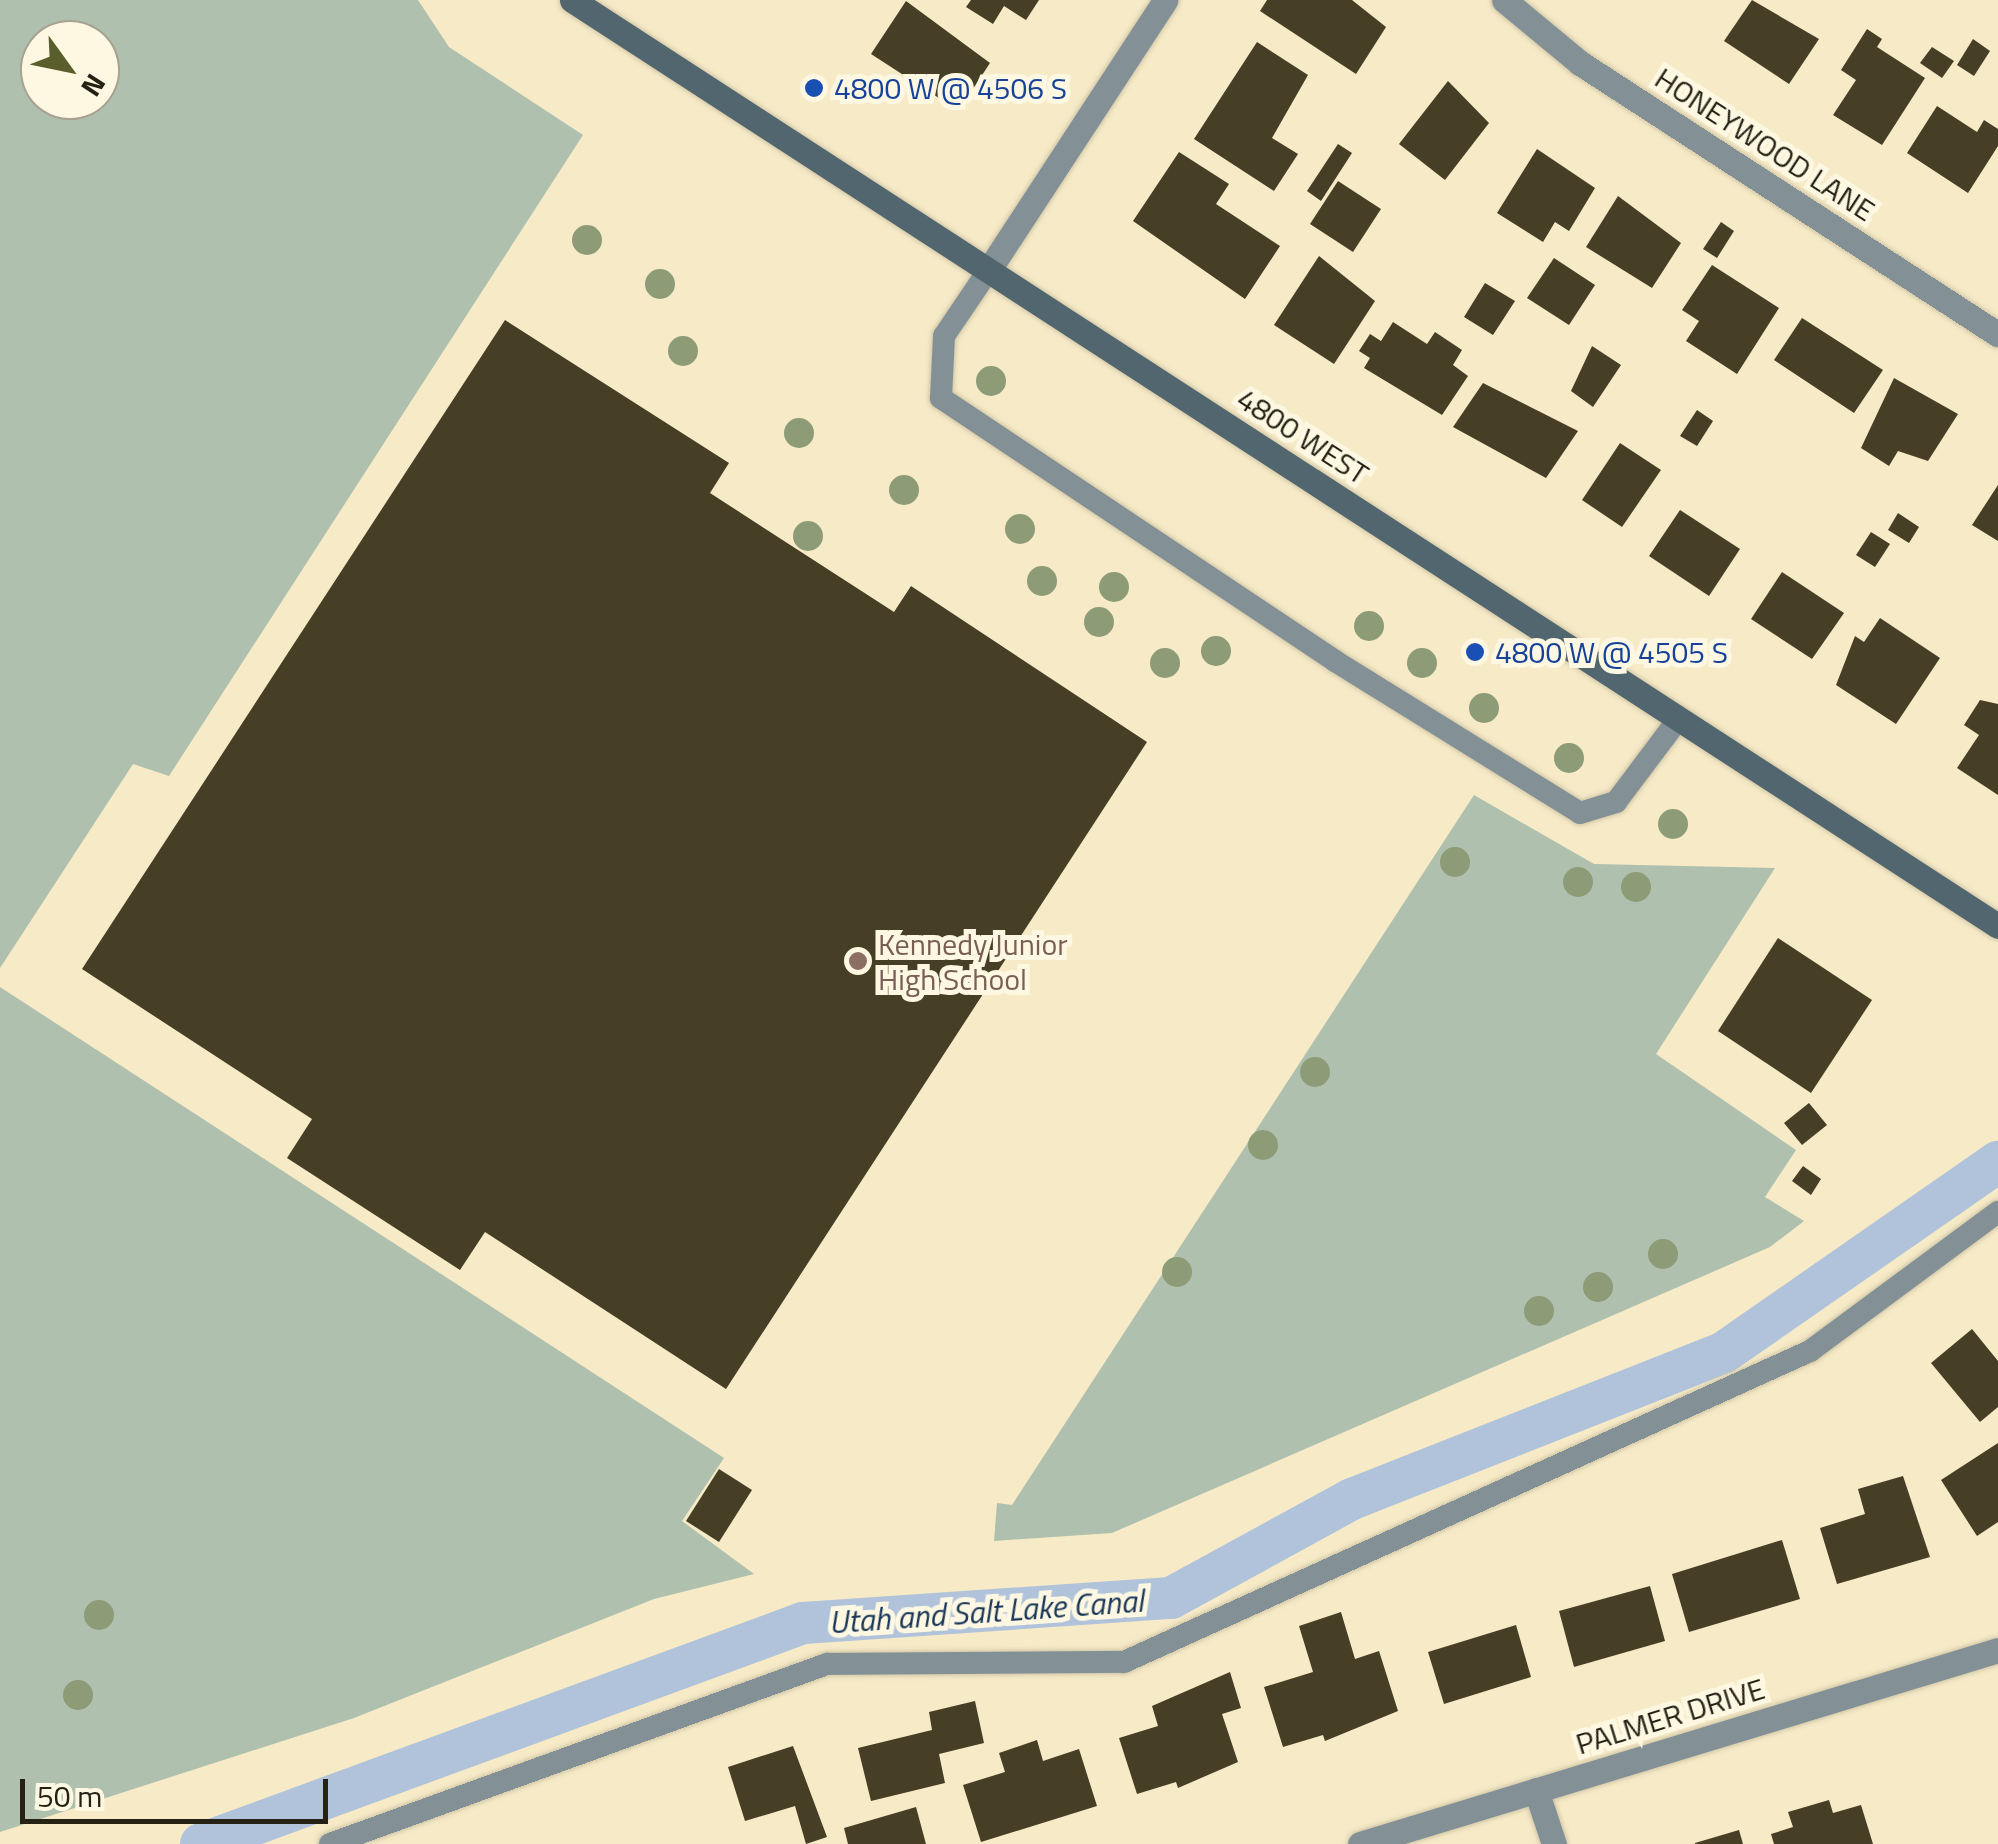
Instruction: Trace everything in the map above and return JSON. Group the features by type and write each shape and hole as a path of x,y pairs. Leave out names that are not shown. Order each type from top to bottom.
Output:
{"main road":[{"name":"4800 WEST","path":"572,0 1998,926"}],"street":[{"path":"988,271 1164,0"},
{"name":"HONEYWOOD LANE","path":"1504,0 1580,62 1998,334"},
{"name":"PALMER DRIVE","path":"1360,1844 1998,1650"},
{"path":"1536,1790 1554,1844"}],"lane":[{"path":"988,271 944,336 941,398 1351,671 1580,814 1616,802 1679,718"},
{"path":"330,1844 826,1664 1124,1662 1810,1350 1998,1212"}],"green space":[{"path":"0,0 418,0 449,47 583,135 169,776 133,764 0,968"},
{"path":"1474,795 1594,864 1775,868 1656,1054 1796,1150 1765,1197 1804,1221 1770,1247 1112,1533 994,1541 997,1503 1012,1505"},
{"path":"0,987 724,1458 682,1521 754,1574 654,1599 354,1718 0,1832"}],"building":[{"path":"971,0 1039,0 1026,20 1004,6 993,24 966,7"},
{"path":"1267,0 1352,0 1386,27 1356,74 1260,11"},
{"path":"1752,0 1819,39 1789,84 1724,41"},
{"path":"906,1 990,63 963,104 947,93 942,100 871,54"},
{"path":"1867,29 1882,39 1877,47 1925,78 1882,145 1833,115 1856,80 1841,70"},
{"path":"1973,39 1990,51 1974,76 1957,65"},
{"path":"1257,42 1308,75 1272,138 1298,154 1274,191 1194,139"},
{"path":"1932,47 1954,61 1942,78 1920,63"},
{"path":"1448,81 1489,123 1445,180 1399,144"},
{"path":"1937,106 1977,132 1984,120 1998,129 1998,146 1968,193 1907,153"},
{"path":"1338,144 1352,153 1321,201 1307,191"},
{"path":"1537,149 1595,188 1569,231 1555,222 1543,242 1497,213"},
{"path":"1179,152 1229,184 1216,204 1280,246 1245,299 1133,221"},
{"path":"1338,181 1381,209 1353,252 1310,224"},
{"path":"1618,196 1681,243 1652,288 1586,247"},
{"path":"1721,222 1734,231 1717,258 1703,249"},
{"path":"1319,256 1375,301 1334,364 1274,325"},
{"path":"1554,258 1595,285 1569,325 1527,298"},
{"path":"1712,265 1779,308 1737,374 1686,341 1699,321 1682,310"},
{"path":"1485,283 1515,301 1493,335 1464,317"},
{"path":"1802,318 1883,370 1854,413 1774,360"},
{"path":"505,320 729,463 710,493 894,612 911,586 1147,742 726,1389 485,1232 460,1270 287,1158 312,1119 82,969"},
{"path":"1393,322 1427,344 1435,332 1462,350 1453,365 1468,376 1442,415 1364,368 1370,358 1359,351 1370,334 1381,341"},
{"path":"1592,346 1621,365 1593,407 1571,391"},
{"path":"1894,378 1958,414 1928,461 1898,451 1889,466 1861,448"},
{"path":"1483,383 1578,431 1546,478 1453,427"},
{"path":"1697,410 1713,421 1697,446 1680,436"},
{"path":"1620,443 1661,470 1622,527 1582,500"},
{"path":"1998,485 1998,541 1972,525"},
{"path":"1680,510 1740,549 1709,596 1649,556"},
{"path":"1898,513 1919,527 1909,543 1888,530"},
{"path":"1871,532 1890,544 1875,567 1856,555"},
{"path":"1782,572 1844,613 1812,659 1751,619"},
{"path":"1880,618 1940,658 1896,724 1836,685 1855,636 1864,642"},
{"path":"1980,700 1998,704 1998,795 1957,768 1979,735 1964,725"},
{"path":"1778,938 1872,1000 1811,1093 1718,1031"},
{"path":"1809,1103 1827,1125 1802,1145 1784,1123"},
{"path":"1803,1166 1821,1179 1811,1195 1792,1181"},
{"path":"1972,1329 1998,1361 1998,1407 1980,1422 1931,1363"},
{"path":"1998,1443 1998,1522 1977,1536 1941,1480"},
{"path":"719,1469 752,1490 719,1542 686,1521"},
{"path":"1903,1476 1930,1557 1837,1584 1820,1528 1865,1514 1858,1489"},
{"path":"1782,1540 1800,1599 1689,1632 1672,1574"},
{"path":"1650,1586 1665,1641 1574,1667 1559,1611"},
{"path":"1341,1612 1355,1659 1379,1651 1398,1711 1325,1741 1323,1735 1283,1747 1264,1687 1313,1672 1299,1626"},
{"path":"1516,1625 1531,1677 1444,1704 1428,1652"},
{"path":"1230,1672 1241,1708 1222,1714 1238,1762 1178,1788 1176,1782 1137,1794 1119,1738 1158,1726 1152,1706"},
{"path":"975,1701 984,1743 939,1754 945,1783 871,1801 858,1748 932,1730 929,1712"},
{"path":"1037,1740 1043,1761 1079,1749 1097,1806 981,1842 963,1785 1005,1772 999,1753"},
{"path":"793,1746 827,1837 806,1844 795,1806 745,1821 728,1767"},
{"path":"1829,1800 1833,1813 1861,1805 1873,1844 1774,1844 1771,1834 1793,1827 1788,1812"},
{"path":"916,1807 926,1844 848,1844 844,1828"},
{"path":"1739,1830 1743,1844 1695,1844 1695,1843"}],"waterway":[{"name":"Utah and Salt Lake Canal","path":"201,1844 803,1623 1171,1598 1352,1499 1723,1353 1998,1162"}],"place":[{"name":"4800 W @ 4506 S","path":"814,88"},
{"name":"4800 W @ 4505 S","path":"1475,652"},
{"name":"Kennedy Junior High School","path":"858,961"}]}
